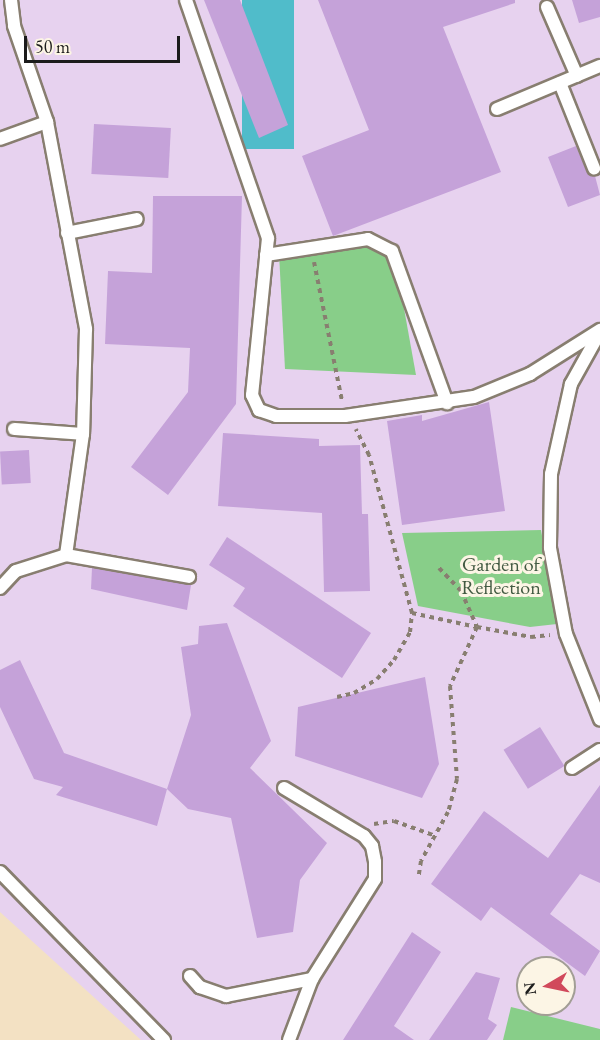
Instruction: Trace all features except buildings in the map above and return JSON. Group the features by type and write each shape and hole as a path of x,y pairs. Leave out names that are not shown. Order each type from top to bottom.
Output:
{"lane":[{"path":"11,0 14,26 47,122 86,329 83,434 66,555"},
{"path":"186,0 268,238 252,395 259,410 276,416 345,416 447,403 498,390 600,331"},
{"path":"547,7 577,76"},
{"path":"497,109 600,66"},
{"path":"560,82 594,168"},
{"path":"0,139 47,122"},
{"path":"67,233 137,219"},
{"path":"266,255 368,239 392,251 447,403"},
{"path":"600,331 572,384 551,474 550,548 566,634 600,719"},
{"path":"14,429 83,434"},
{"path":"0,588 16,571 66,555 189,577"},
{"path":"572,768 600,750"},
{"path":"284,788 364,836 372,846 375,879 312,979 289,1040"},
{"path":"0,872 164,1040"},
{"path":"190,976 200,987 226,996 312,979"}],"path":[{"path":"312,248 345,416 369,455 412,613 410,632 383,673 354,693 337,697"},
{"path":"418,879 434,835 448,812 457,779 450,687 477,627 461,591 438,568"},
{"path":"412,613 531,637 566,634"},
{"path":"364,836 376,822 394,821 434,835"}],"shaded area":[{"path":"0,0 600,0 600,1040 141,1040 0,912"}],"green space":[{"path":"392,242 416,375 285,369 279,253"},
{"name":"Garden of Reflection","path":"541,530 557,624 530,627 418,606 402,533"},
{"path":"511,1007 516,1008 516,1016 547,1016 600,1029 600,1040 503,1040"}],"water":[{"path":"242,0 294,0 294,149 242,149"}]}
